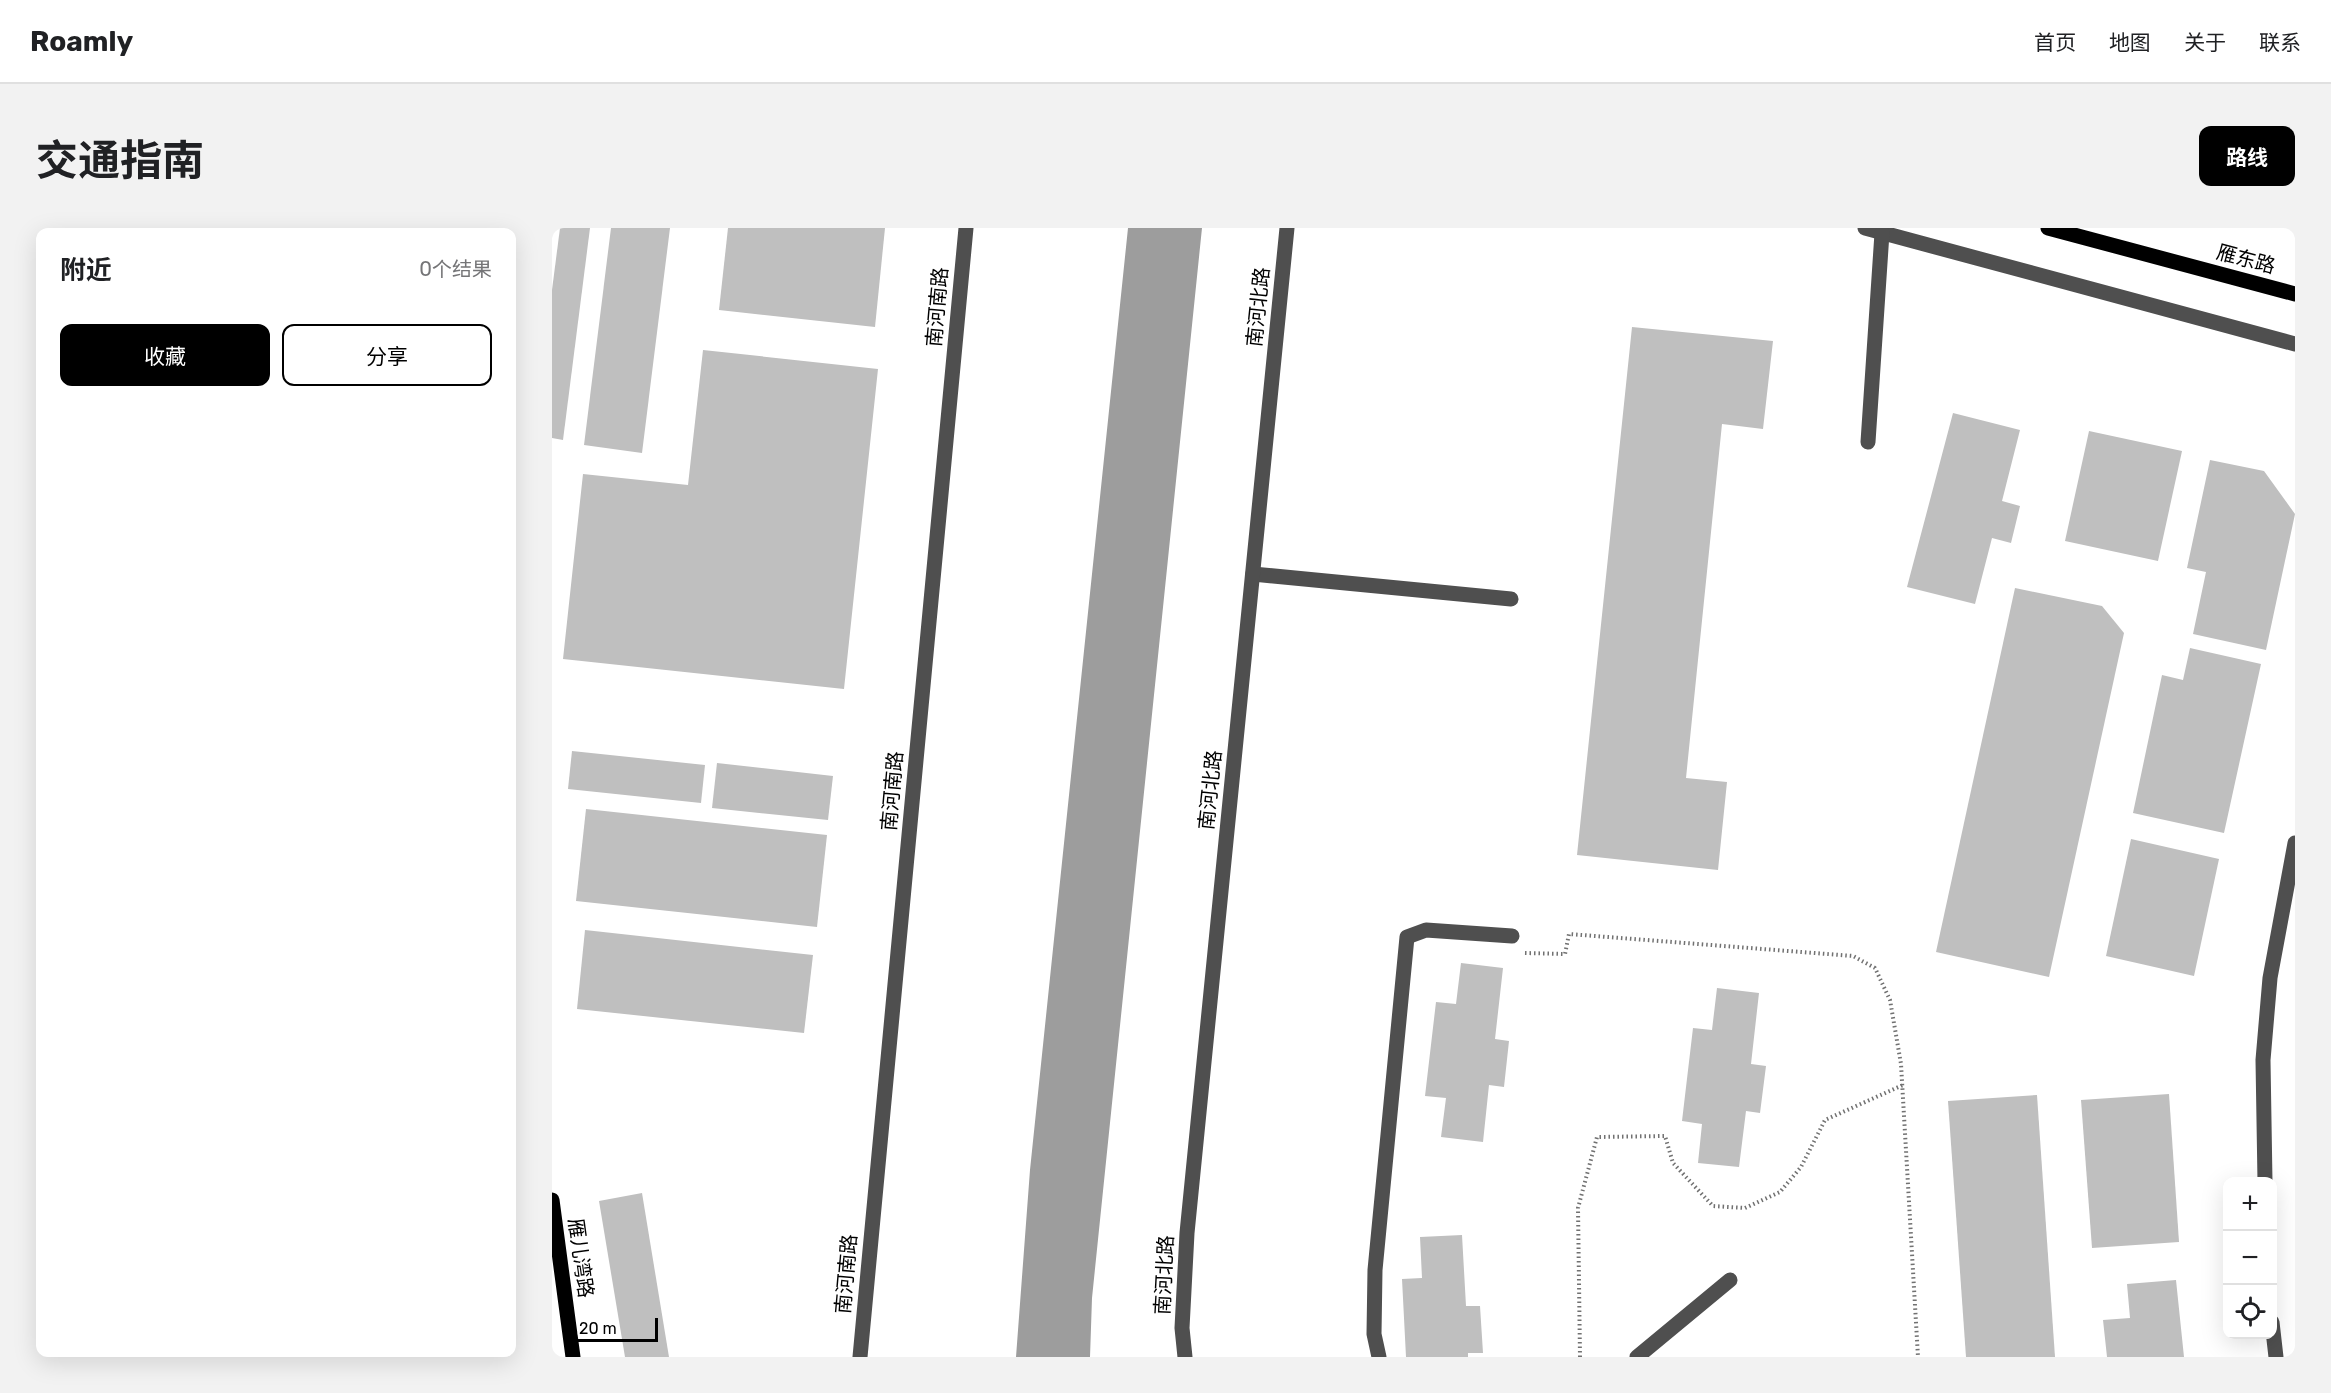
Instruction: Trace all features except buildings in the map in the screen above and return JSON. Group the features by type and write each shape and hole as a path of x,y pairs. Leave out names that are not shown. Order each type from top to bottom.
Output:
{"main road":[{"name":"雁东路","path":"2048,228 2295,294"},
{"name":"雁儿湾路","path":"552,1200 573,1357"}],"street":[{"name":"南河南路","path":"860,1357 966,228"},
{"name":"南河北路","path":"1185,1357 1182,1328 1187,1233 1287,228"},
{"path":"1864,228 2295,344"},
{"path":"1868,442 1882,233"},
{"path":"1253,574 1511,599"},
{"path":"2265,1177 2263,1060 2270,978 2295,843"},
{"path":"1379,1357 1374,1334 1375,1270 1407,937 1426,930 1512,936"},
{"path":"1637,1357 1731,1280"},
{"path":"2274,1339 2276,1357"}],"path":[{"path":"1569,934 1852,956 1875,968 1890,1000 1903,1085 1918,1357"},
{"path":"1580,1357 1578,1208 1597,1137 1665,1136 1673,1163 1713,1206 1745,1208 1780,1192 1800,1167 1825,1120 1903,1085"}],"shaded area":[{"path":"1128,228 1202,228 1092,1298 1090,1357 1016,1357 1030,1170"}]}
